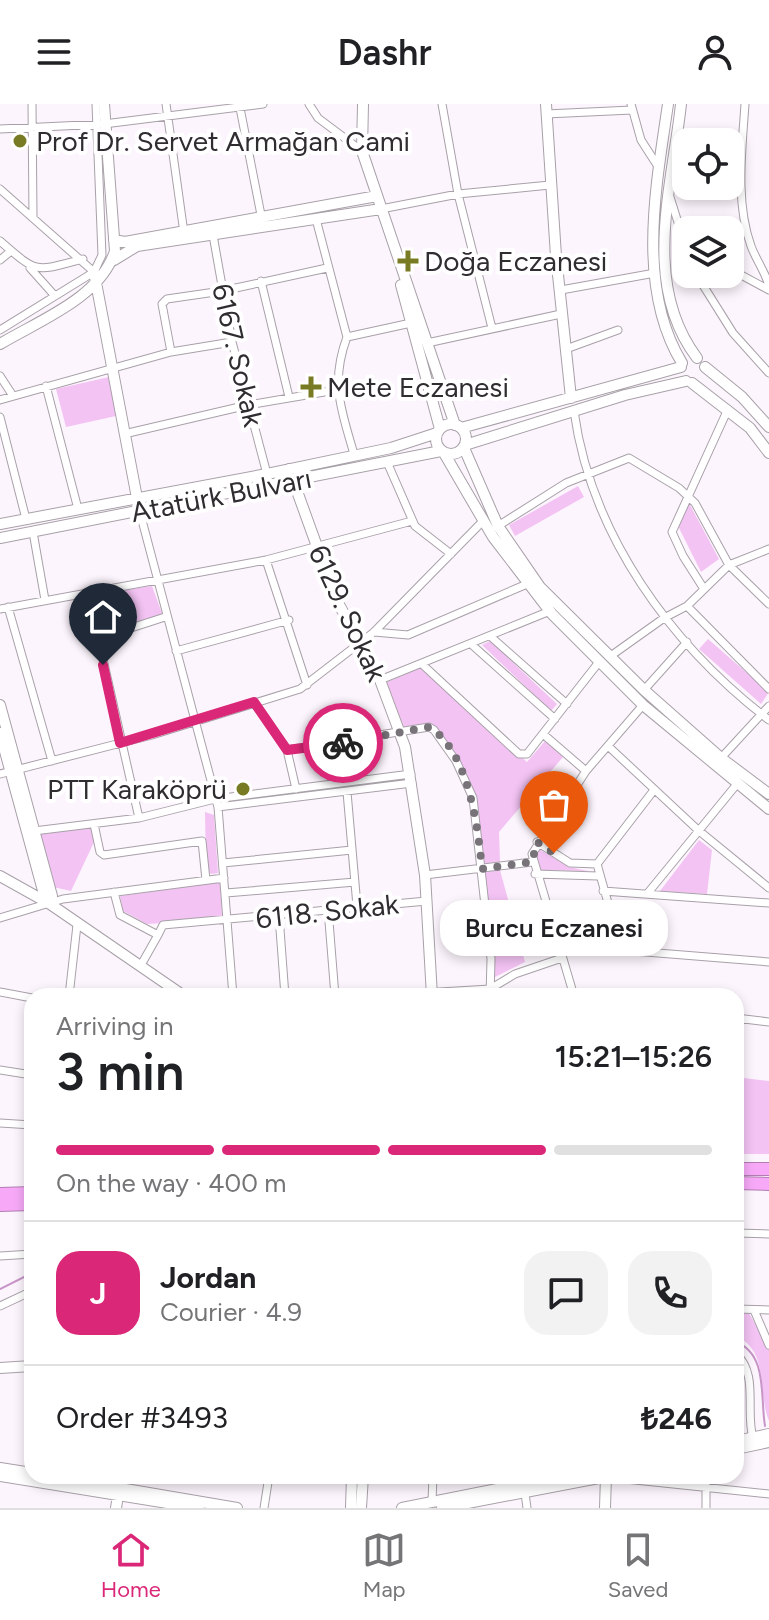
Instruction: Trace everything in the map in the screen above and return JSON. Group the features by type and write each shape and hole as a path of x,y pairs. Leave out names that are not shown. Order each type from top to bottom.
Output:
{"highway":[{"path":"744,1169 769,1169"},
{"path":"744,1183 769,1184"},
{"path":"0,1194 24,1193"},
{"path":"0,1205 24,1204"}],"main road":[{"path":"104,104 100,124 114,240 111,263"},
{"path":"363,104 362,151 464,446 498,526 540,587 644,690 721,758 769,794"},
{"path":"668,104 659,168 655,273 669,332 689,382 750,428 769,453"},
{"path":"678,128 681,104"},
{"path":"546,109 561,314 571,398"},
{"path":"672,168 663,271 672,313 701,362 742,397 769,427"},
{"path":"0,344 98,284 118,255 137,246 185,235 213,235 377,196"},
{"path":"114,240 125,242 381,209"},
{"path":"381,209 439,431 436,442 453,462 483,521 527,584 599,662 643,705 769,809"},
{"path":"94,272 137,498"},
{"path":"653,374 666,360 669,332"},
{"path":"439,431 701,362"},
{"path":"442,452 457,453 464,446 574,411 703,378 701,362"},
{"name":"Atatürk Bulvarı","path":"0,538 140,512 290,475 354,454 391,448 439,431"},
{"name":"Atatürk Bulvarı","path":"0,524 267,474 290,475 442,452"},
{"name":"6129. Sokak","path":"290,475 336,599 362,642 401,734 411,778 425,875 432,988"},
{"path":"0,705 9,772 34,831 52,896 50,904"},
{"path":"0,733 45,898 50,904"},
{"path":"0,876 50,904 173,988"},
{"path":"0,1368 24,1366"},
{"path":"744,1440 769,1434"},
{"path":"744,1447 769,1442"},
{"path":"0,1468 24,1472"},
{"path":"0,1476 24,1479"},
{"path":"60,1484 237,1508"},
{"path":"84,1484 198,1508"},
{"path":"116,1508 120,1484"},
{"path":"351,1508 352,1484"},
{"path":"361,1508 362,1484"},
{"path":"437,1505 500,1484"},
{"path":"402,1508 473,1505 568,1484"},
{"path":"605,1508 606,1484"}],"street":[{"path":"32,104 33,217"},
{"path":"0,330 94,272 102,255 100,124 96,104"},
{"path":"166,104 185,235"},
{"path":"0,129 100,124 263,104"},
{"path":"309,104 318,118 362,151"},
{"path":"442,104 458,194 492,328"},
{"path":"742,128 745,104"},
{"path":"546,109 631,107 641,140 659,168"},
{"path":"240,108 262,222"},
{"path":"381,209 458,194 550,185"},
{"path":"2,192 83,259 94,272"},
{"path":"668,193 676,216"},
{"path":"743,200 751,246 769,288"},
{"path":"316,219 347,337 338,361 336,390 354,454"},
{"name":"6167. Sokak","path":"213,235 232,342 267,474"},
{"path":"0,241 55,296"},
{"path":"0,260 11,251"},
{"path":"29,267 45,269 83,259"},
{"path":"171,352 162,304 167,299 222,291 327,268"},
{"path":"561,290 655,273"},
{"path":"744,276 769,288"},
{"path":"261,281 289,397"},
{"path":"705,288 733,333 769,373"},
{"path":"427,343 561,314"},
{"path":"347,337 411,323"},
{"path":"566,349 618,330"},
{"path":"0,400 171,352 232,342"},
{"path":"0,376 13,396"},
{"path":"46,386 78,509"},
{"path":"124,434 248,405 336,390"},
{"path":"704,589 672,536 687,495 728,409"},
{"path":"574,411 588,474 621,552 664,618 769,720"},
{"path":"0,417 26,519"},
{"path":"498,526 588,474 629,458 695,503 729,565 769,604"},
{"path":"387,462 412,521 451,554"},
{"path":"137,498 165,617 197,721 216,803 232,988"},
{"path":"52,761 4,608 266,560 412,521"},
{"path":"9,772 197,721 307,685 374,632 483,521"},
{"path":"33,532 45,600"},
{"path":"612,655 664,618 687,606 729,565 769,549"},
{"path":"266,560 289,620 307,685"},
{"path":"374,632 408,635 527,584"},
{"path":"88,593 139,818"},
{"path":"687,606 769,689"},
{"path":"380,680 550,611"},
{"path":"97,639 165,617"},
{"path":"176,651 289,620"},
{"path":"490,636 567,704"},
{"path":"644,690 687,642"},
{"path":"471,644 555,719"},
{"path":"423,665 519,754 527,754 599,662"},
{"path":"254,702 287,750 296,789"},
{"path":"571,988 532,862 537,842 586,771 643,705"},
{"path":"721,758 769,706"},
{"path":"287,750 401,734 429,727 456,761 473,798 491,959 490,988"},
{"path":"543,734 586,771"},
{"path":"608,746 698,830 769,888"},
{"path":"216,803 347,792 411,778"},
{"path":"34,831 139,818 296,789 411,778"},
{"path":"647,894 737,784"},
{"path":"621,949 597,864 654,790"},
{"path":"347,792 357,906"},
{"path":"94,824 100,852 104,855 202,841 206,880"},
{"path":"537,842 570,863 597,864"},
{"path":"223,863 352,850"},
{"path":"425,875 532,862"},
{"path":"535,874 598,876"},
{"path":"0,918 63,899 224,878"},
{"path":"226,893 355,882"},
{"path":"603,891 769,903"},
{"path":"114,892 120,915 158,935 141,965"},
{"name":"6118. Sokak","path":"158,935 163,925 427,901"},
{"path":"328,909 334,988"},
{"path":"279,916 284,988"},
{"path":"70,988 77,925"},
{"path":"558,945 769,962"},
{"path":"496,988 515,974 562,958"},
{"path":"0,992 24,996"},
{"path":"744,1020 769,1022"},
{"path":"0,1070 24,1074"},
{"path":"0,1123 24,1124"},
{"path":"744,1233 769,1234"},
{"path":"0,1256 24,1254"},
{"path":"0,1306 24,1295"},
{"path":"744,1309 769,1310"},
{"path":"754,1310 769,1345"},
{"path":"744,1366 749,1374 748,1423 753,1438"},
{"path":"264,1508 268,1484"},
{"path":"434,1484 437,1505"},
{"path":"669,1484 769,1494"},
{"path":"706,1508 707,1484"},
{"path":"525,1493 527,1508"}],"shaded area":[{"path":"109,377 116,416 66,427 56,389"},
{"path":"578,486 584,497 515,536 509,525"},
{"path":"689,503 719,559 701,572 678,526"},
{"path":"152,586 163,616 102,636 91,595"},
{"path":"708,639 769,692 761,704 699,649"},
{"path":"490,641 557,704 551,711 482,645"},
{"path":"420,668 527,762 545,741 563,757 499,832 500,862 484,864 475,797 438,731 405,729 385,683"},
{"path":"205,812 214,815 218,873 211,874 206,868"},
{"path":"93,827 95,840 71,891 53,887 40,833"},
{"path":"699,840 712,850 707,894 660,891"},
{"path":"537,848 569,867 588,871 537,870 534,854"},
{"path":"500,870 525,962 495,977 484,872"},
{"path":"221,882 222,920 147,924 123,911 120,896"},
{"path":"744,1078 769,1081 769,1154 744,1154"},
{"path":"744,1313 749,1313 769,1349 769,1421 758,1362 744,1341"}],"waterway":[{"path":"0,1289 24,1277"},
{"path":"744,1347 758,1366 765,1426"}],"way so far":[{"path":"343,743 429,727 456,761 473,798 482,869 532,862 537,842 554,853"}],"place":[{"name":"Prof Dr. Servet Armağan Cami","path":"20,141"},
{"name":"Doğa Eczanesi","path":"408,261"},
{"name":"Mete Eczanesi","path":"311,387"},
{"name":"PTT Karaköprü","path":"243,789"},
{"name":"Burcu Eczanesi","path":"554,853"}],"route":[{"path":"103,665 120,743 254,702 287,750 343,743"}]}
